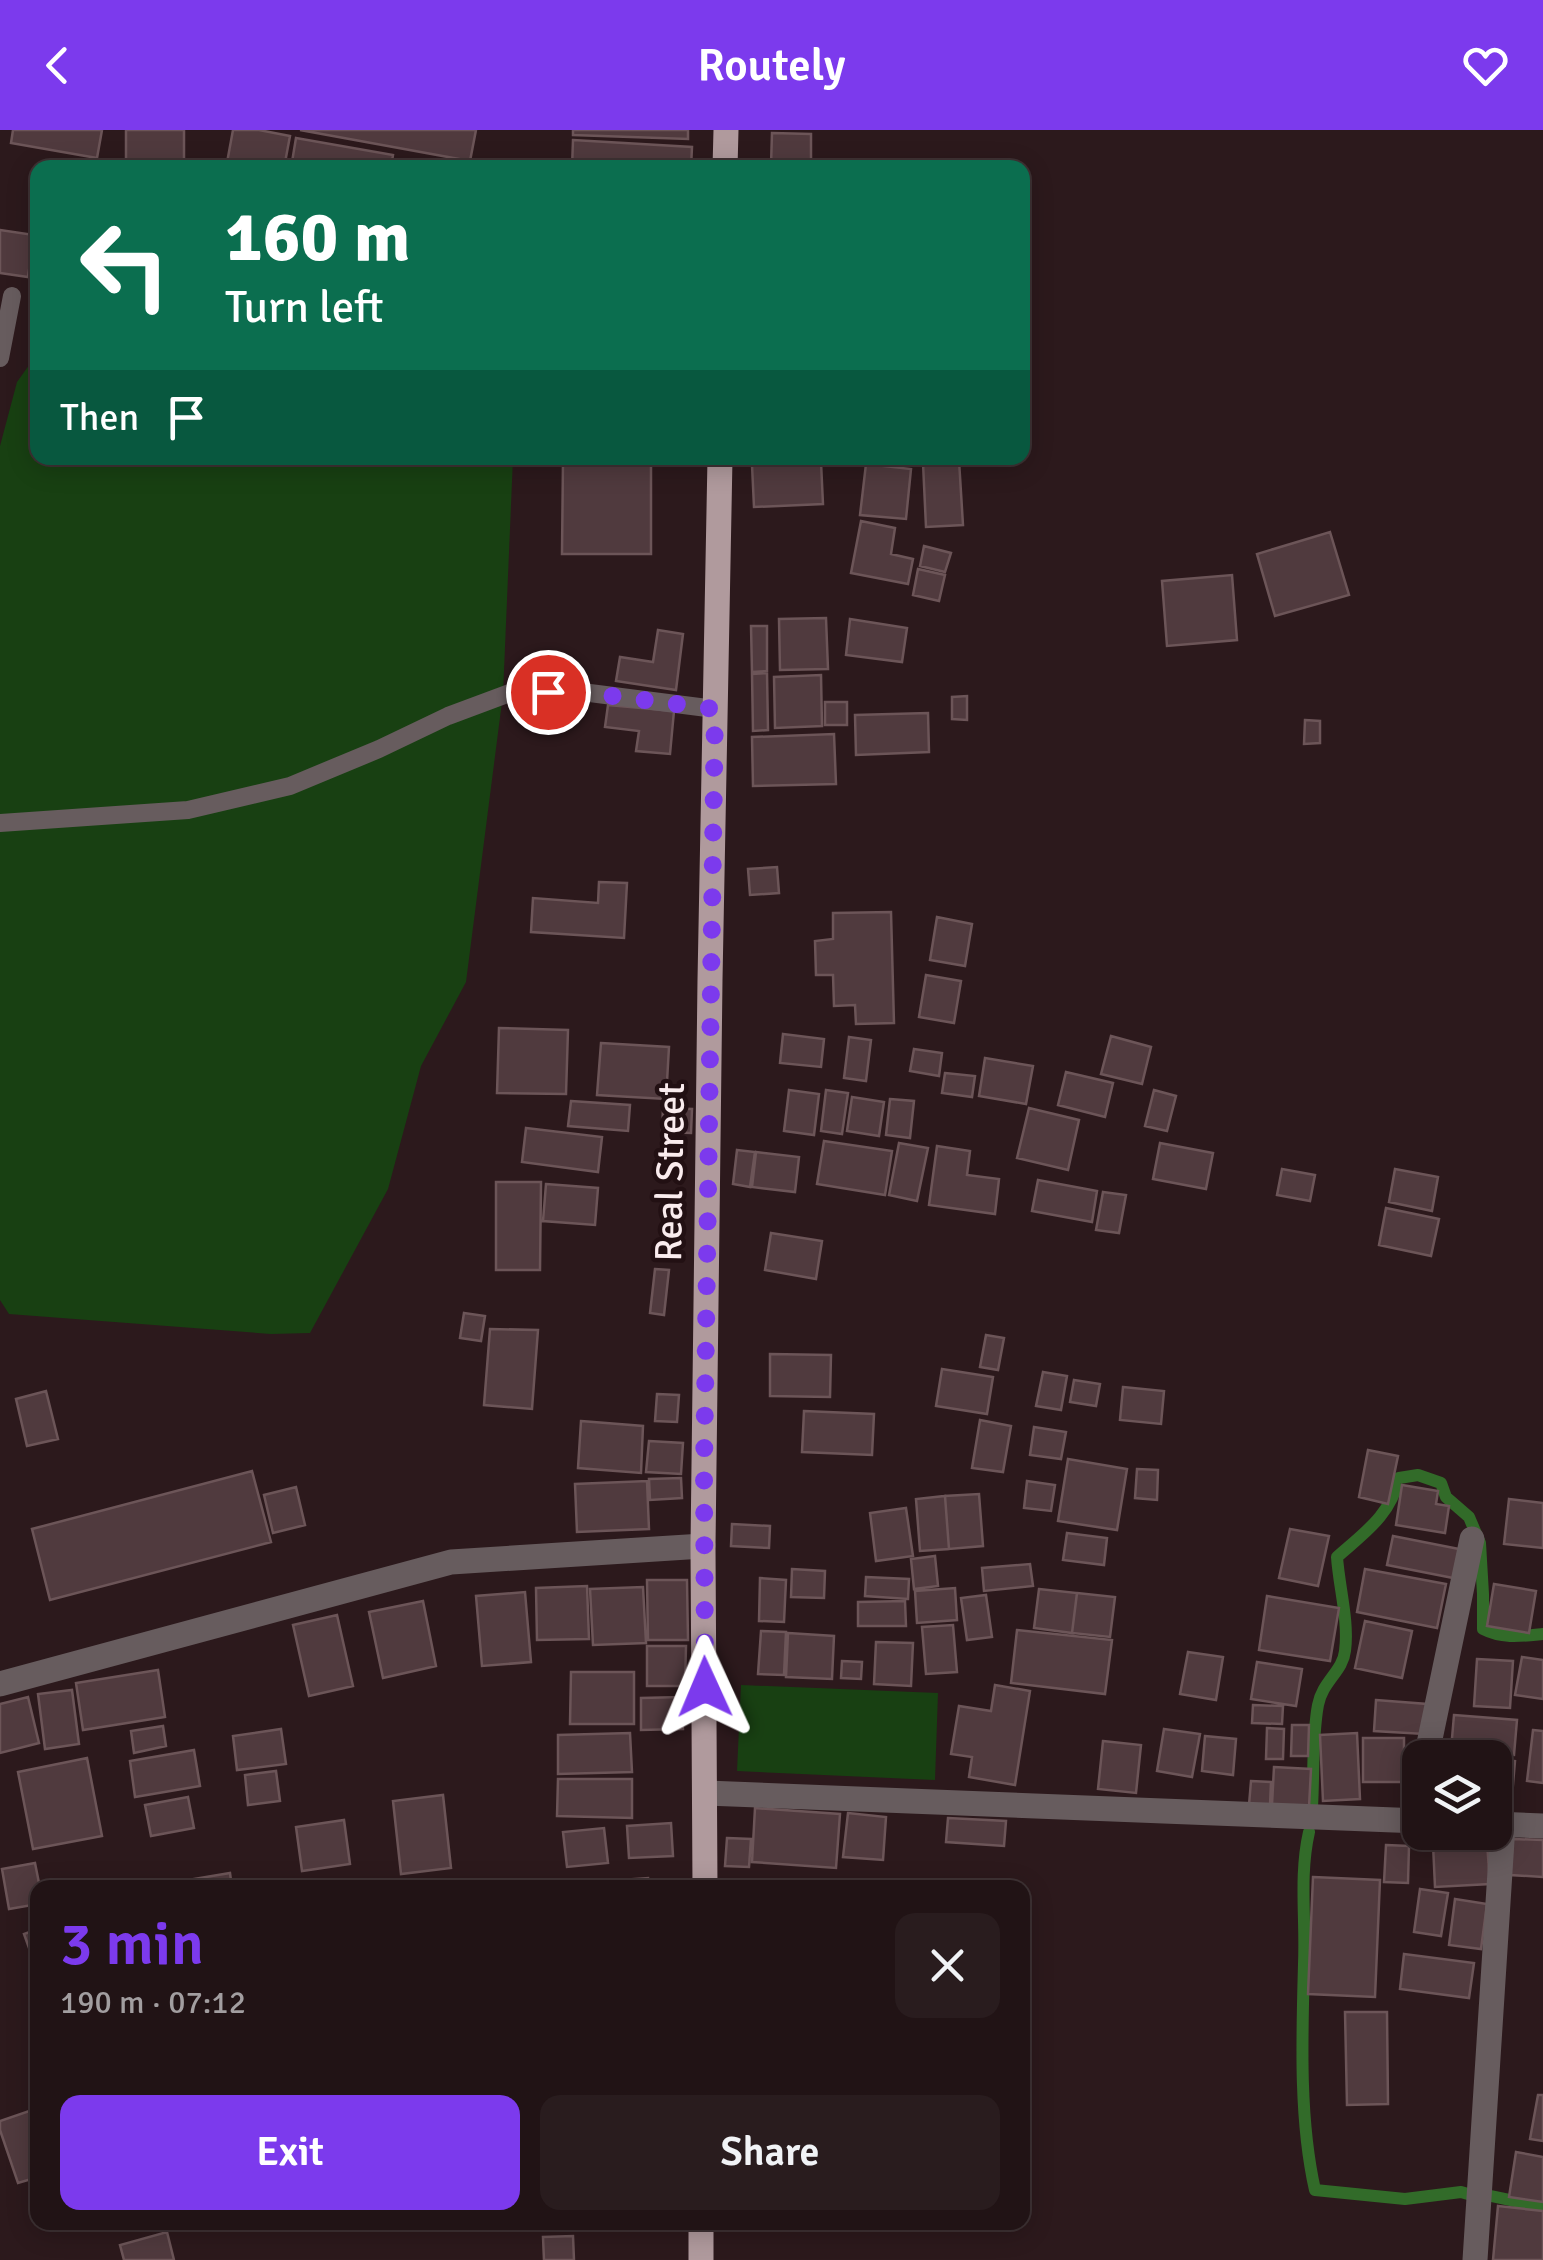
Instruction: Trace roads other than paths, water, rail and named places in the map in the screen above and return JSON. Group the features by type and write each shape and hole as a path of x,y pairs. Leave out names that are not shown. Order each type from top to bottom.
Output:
{"main road":[{"path":"725,160 726,130"},
{"name":"Real Street","path":"705,1880 704,1546 720,465"},
{"path":"700,2260 701,2230"}],"street":[{"path":"1430,1740 1472,1538"},
{"path":"0,1684 450,1562 704,1546"},
{"path":"706,1793 1402,1820"},
{"path":"1512,1825 1543,1826"},
{"path":"1475,2260 1498,1850"}],"lane":[{"path":"0,358 12,296"},
{"path":"0,823 188,810 290,786 448,716 515,691 582,692 715,709"}],"waterway":[{"path":"1312,1807 1318,1705 1345,1651 1337,1557 1383,1513 1399,1478 1418,1475 1441,1483 1446,1497 1469,1517 1480,1543 1483,1629 1505,1636 1543,1634"},
{"path":"1309,1832 1304,1881 1303,2078 1306,2135 1315,2190 1405,2199 1468,2194"},
{"path":"1491,2196 1543,2207"}]}
